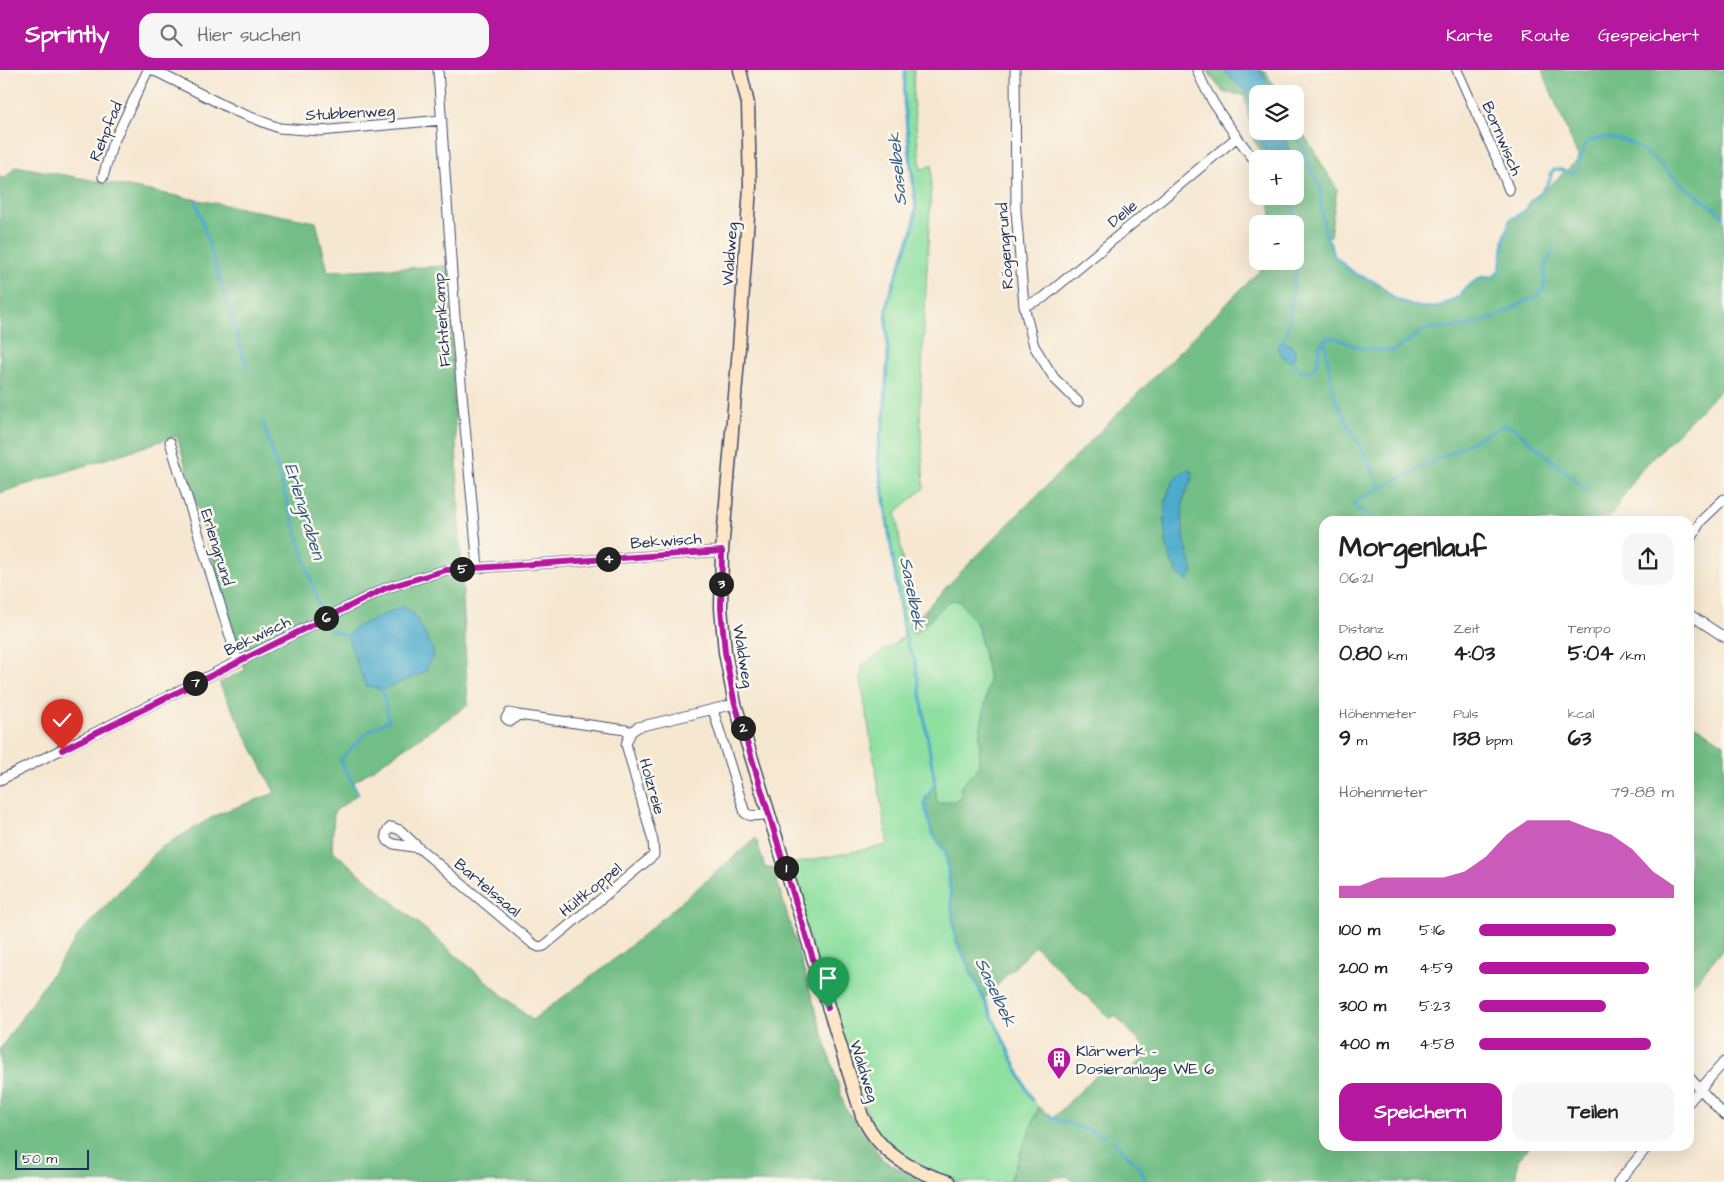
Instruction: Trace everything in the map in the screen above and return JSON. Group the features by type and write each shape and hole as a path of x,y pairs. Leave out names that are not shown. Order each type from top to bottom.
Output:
{"main road":[{"name":"Waldweg","path":"740,70 748,104 750,187 722,551 721,608 725,652 735,704 857,1103 868,1129 885,1151 921,1172 949,1182"}],"street":[{"name":"Rehpfad","path":"103,177 112,145 148,70"},
{"name":"Stubbenweg","path":"153,70 235,111 279,128 318,131 442,120"},
{"name":"Fichtenkamp","path":"438,70 455,317 478,568"},
{"name":"Rögengrund","path":"1015,70 1016,211 1024,306 1034,346 1054,378 1078,402"},
{"path":"1197,70 1210,100 1249,154"},
{"name":"Bornwisch","path":"1457,70 1500,164 1509,190"},
{"name":"Delle","path":"1024,306 1043,298 1236,138"},
{"name":"Erlengrund","path":"170,442 238,662"},
{"path":"1694,533 1701,521 1724,499"},
{"name":"Bekwisch","path":"0,780 386,588 446,570 722,551"},
{"path":"1694,617 1724,637"},
{"path":"518,715 631,732 638,727 735,704"},
{"path":"713,710 745,813 749,816 769,814"},
{"name":"Holzreie","path":"631,732 626,744 653,840 654,850"},
{"name":"Bartelssaal","path":"420,848 532,944 539,947"},
{"name":"Hültkoppel","path":"539,947 548,944 650,860 654,855 654,850"},
{"path":"1694,1097 1724,1062"},
{"path":"1694,1083 1724,1115"},
{"path":"1618,1182 1644,1151"}],"green space":[{"path":"905,70 914,70 913,98 921,170 932,165 920,412 924,488 896,512 911,625 909,627 913,634 946,604 952,600 959,601 975,621 978,628 988,674 989,681 980,734 979,767 961,786 962,799 937,804 935,786 924,803 932,833 946,852 954,930 958,946 1032,1100 1039,1107 1009,1182 949,1182 876,1141 785,865 888,845 861,680 862,665 904,637 878,447 884,418 888,353 886,319 888,299 913,226 916,201 906,126 904,102"},
{"path":"1208,70 1223,70 1247,91 1249,118 1244,95 1224,93 1211,77"},
{"path":"1260,70 1264,73 1265,71 1274,85 1269,85"},
{"path":"1542,70 1724,70 1724,386 1639,472 1610,516 1319,516 1319,1151 1526,1151 1518,1160 1515,1182 1073,1182 1067,1176 1049,1179 1049,1182 1009,1182 1039,1107 1053,1118 1106,1065 1120,1080 1149,1052 1115,1015 1110,1019 1035,946 984,999 955,938 946,852 932,833 924,803 935,784 937,804 961,799 961,786 979,767 980,734 989,681 988,674 978,628 975,621 959,601 952,600 946,604 914,635 909,627 952,581 1260,270 1304,270 1304,215 1271,215 1270,205 1304,205 1304,150 1288,150 1285,140 1304,140 1304,135 1337,189 1330,236 1327,238 1334,256 1355,274 1377,283 1390,296 1400,302 1418,307 1436,307 1459,297 1467,287 1482,277 1493,277 1497,274 1500,269 1504,240 1510,220 1526,210 1529,204 1579,159"},
{"path":"1259,140 1266,150 1260,150 1254,141"},
{"path":"16,166 316,222 328,271 448,266 468,705 351,784 359,793 334,812 332,850 532,1020 616,958 756,838 765,868 773,867 845,1108 884,1161 926,1182 0,1182 0,1049 80,933 160,848 218,814 275,793 219,683 245,670 177,436 0,493 0,176 4,179"},
{"path":"1694,724 1724,744 1724,948 1694,983"}],"water":[{"path":"1223,70 1260,70 1269,85 1249,85 1249,100 1247,91"},
{"path":"1259,140 1285,140 1288,147 1288,150 1266,150"},
{"path":"1284,341 1294,348 1295,354 1292,362 1279,352 1277,346"},
{"path":"1189,470 1193,473 1193,476 1182,507 1184,536 1193,572 1187,581 1178,573 1171,559 1166,542 1164,523 1165,505 1170,488 1177,476"},
{"path":"403,606 415,615 434,652 425,672 382,690 365,685 347,636 356,627"}],"waterway":[{"name":"Saselbek","path":"905,70 904,102 916,207 913,229 888,299 886,319 888,353 884,418 878,447 878,459 902,621 908,646 915,660 935,784 925,800 925,806 932,833 946,852 955,938 1032,1100"},
{"path":"1296,140 1303,146 1309,167 1321,187 1321,209 1326,236 1334,256 1355,274 1377,283 1395,299 1418,307 1440,306 1459,297 1467,287 1482,277 1493,277 1497,274 1500,269 1504,240 1510,220 1526,210 1531,201 1541,193 1550,180 1553,170 1559,169 1575,173 1585,144 1589,141 1603,138 1616,139 1639,147 1677,180 1724,216"},
{"name":"Erlengraben","path":"196,202 247,368"},
{"path":"1293,215 1294,205"},
{"path":"1292,362 1301,371 1311,371 1316,365 1320,344 1329,337 1360,348 1394,351 1422,331 1434,328 1462,327 1495,318 1527,300 1534,299 1544,289 1545,267 1554,249"},
{"path":"1279,345 1287,334 1296,270"},
{"path":"1324,339 1333,389"},
{"path":"1334,393 1336,401 1375,476"},
{"name":"Erlengraben","path":"263,422 320,609"},
{"path":"1377,480 1381,488 1504,425 1514,428 1587,490"},
{"path":"1370,516 1356,507 1354,503 1381,488"},
{"name":"Erlengraben","path":"330,630 347,636"},
{"path":"358,794 340,760 369,731 389,720 382,690"},
{"name":"Saselbek","path":"1049,1114 1053,1118 1104,1136"},
{"name":"Saselbek","path":"1113,1140 1141,1169 1146,1182"}],"place":[{"name":"Klärwerk - Dosieranlage WE 6","path":"1059,1080"}],"route":[{"path":"62,750 386,588 410,580 446,570 722,551 721,608 725,652 734,700 828,1008"}]}
